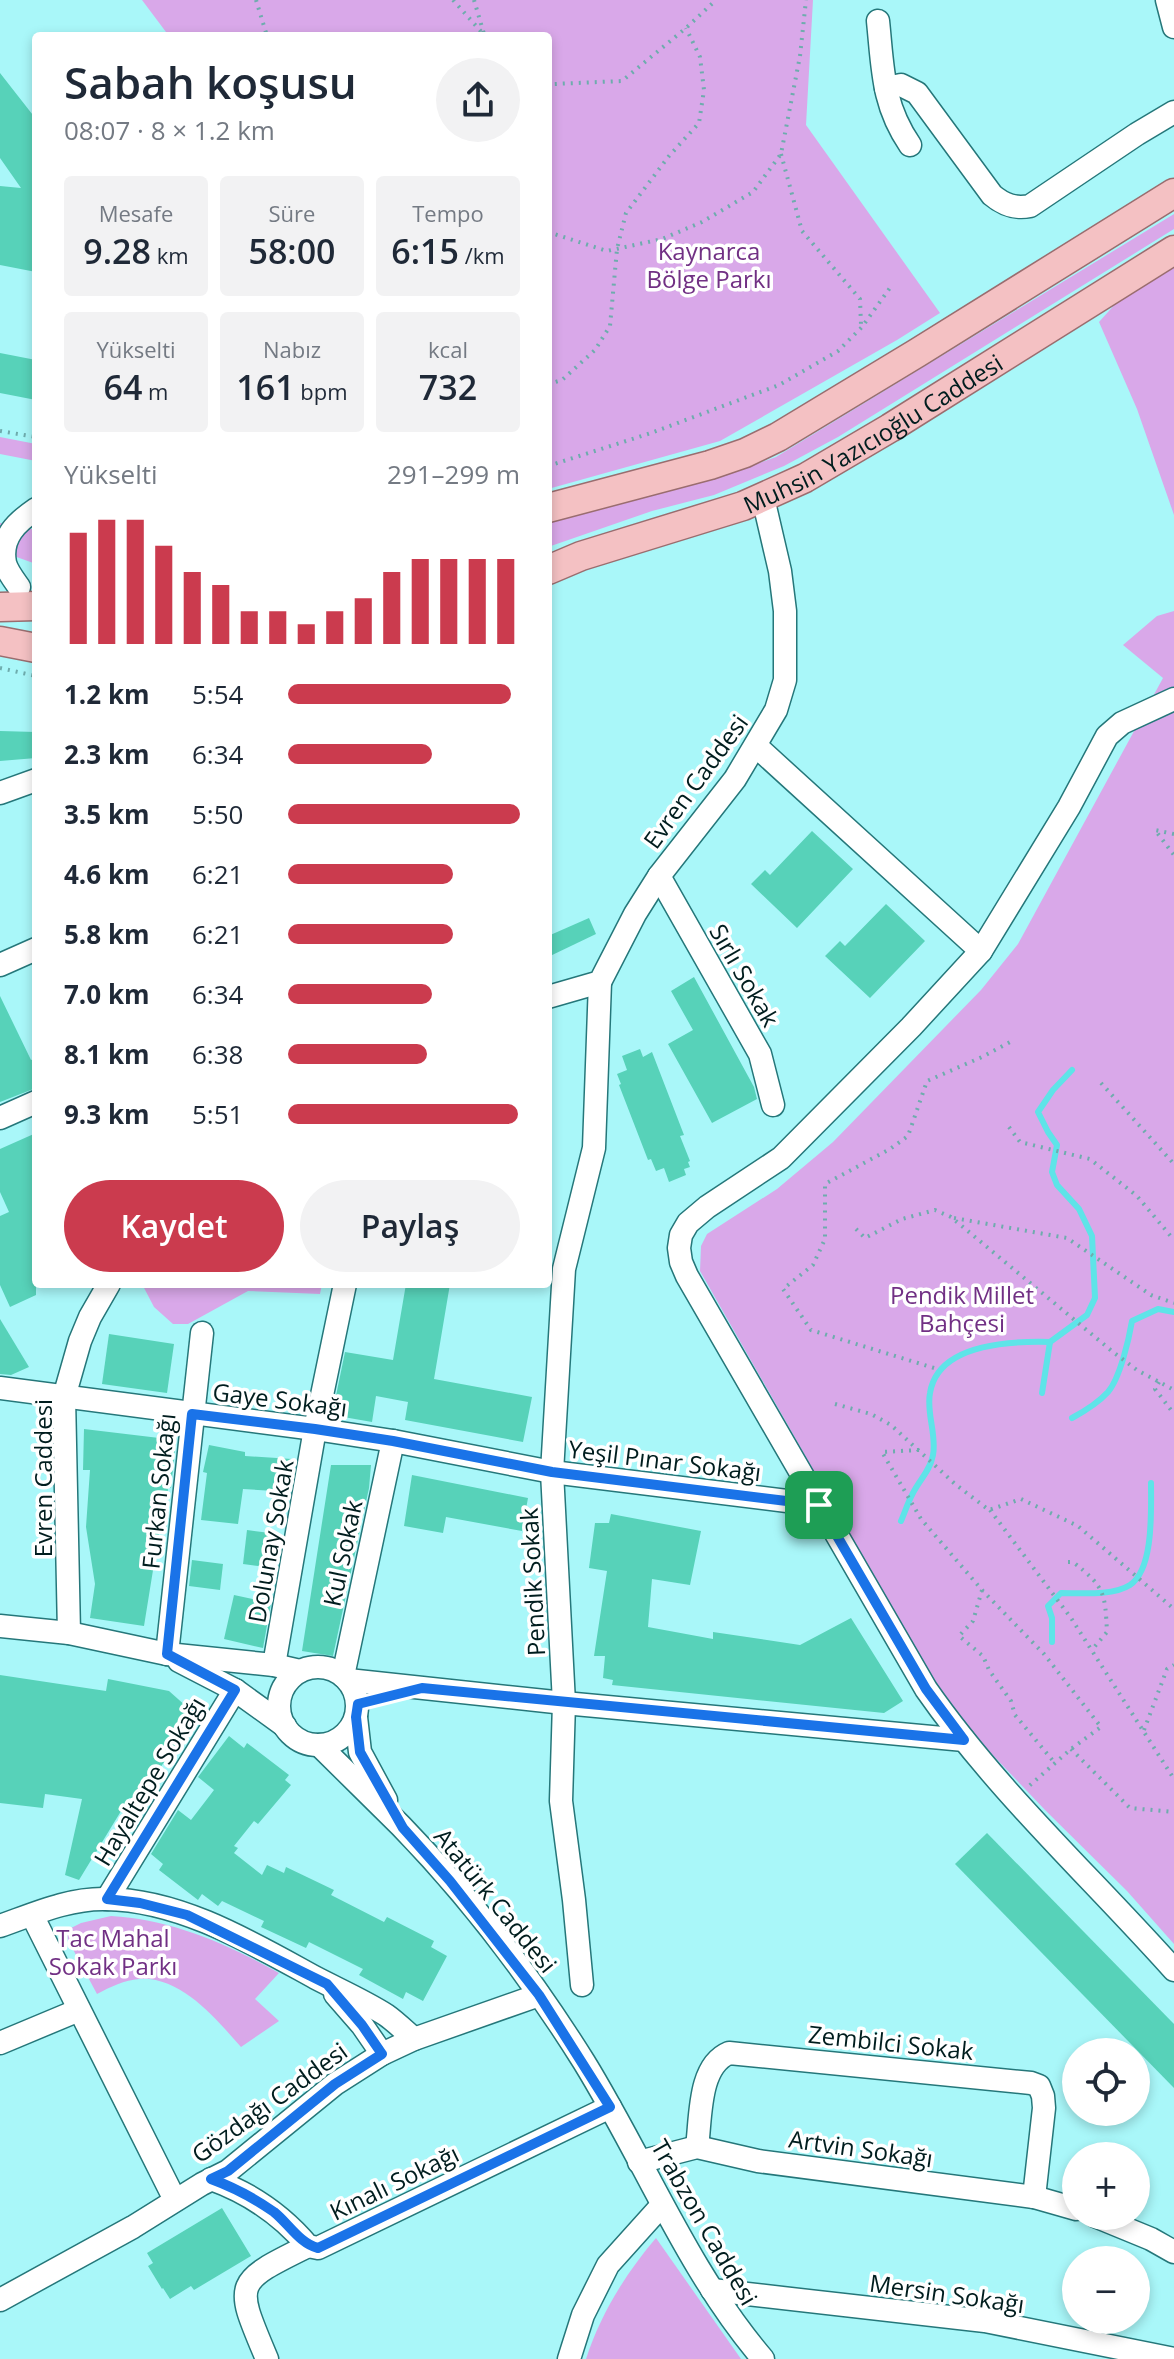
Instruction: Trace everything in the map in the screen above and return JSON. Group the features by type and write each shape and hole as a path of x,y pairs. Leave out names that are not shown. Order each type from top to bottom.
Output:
{"main road":[{"name":"Muhsin Yazıcıoğlu Caddesi","path":"552,507 710,465 767,442 1174,193"},
{"name":"Muhsin Yazıcıoğlu Caddesi","path":"552,568 581,556 763,498 826,467 1174,250"},
{"path":"0,641 32,647"}],"street":[{"path":"1167,0 1174,27"},
{"path":"878,21 891,113 910,145"},
{"path":"886,88 901,85 917,93 992,195 1007,206 1015,207 1030,206 1174,112"},
{"name":"Evren Caddesi","path":"600,982 635,914 659,876 726,791 776,710 785,680 787,646 780,571 763,498"},
{"path":"18,595 5,564 5,538 16,524 32,512"},
{"path":"1174,699 1122,723 1107,736 1069,807 981,951 799,1142 759,1174 697,1214 681,1235 679,1248 687,1276 926,1689 964,1740 1016,1799 1174,1970"},
{"path":"756,746 981,951"},
{"path":"0,793 32,781"},
{"name":"Sırlı Sokak","path":"659,876 760,1054 773,1105"},
{"path":"0,965 32,951"},
{"path":"552,996 600,982"},
{"name":"Pendik Sokak","path":"582,1985 561,1801 564,1703 552,1472 564,1269 594,1148 600,982"},
{"path":"0,1118 32,1104"},
{"name":"Evren Caddesi","path":"69,1633 64,1397 80,1341 107,1288"},
{"name":"Dolunay Sokak","path":"274,1665 315,1429 344,1288"},
{"name":"Furkan Sokağı","path":"167,1654 202,1333"},
{"name":"Gaye Sokağı","path":"0,1388 315,1429 552,1472"},
{"name":"Kul Sokak","path":"345,1678 393,1441"},
{"name":"Yeşil Pınar Sokağı","path":"552,1472 819,1505"},
{"path":"0,1626 69,1633 167,1654 274,1665 300,1671"},
{"path":"167,1654 235,1690 300,1740 319,1745 341,1738 350,1729 357,1710"},
{"path":"285,1726 281,1717 280,1697 290,1679 300,1671 325,1667 345,1678 422,1688 964,1740"},
{"path":"345,1678 355,1691 360,1752 403,1828"},
{"path":"357,1710 422,1688"},
{"name":"Hayaltepe Sokağı","path":"107,1899 235,1690"},
{"name":"Atatürk Caddesi","path":"319,1745 403,1828 467,1902 539,1995 610,2107"},
{"path":"0,1926 62,1904 83,1900 140,1903 187,1915 388,2017 414,2039"},
{"path":"32,1915 175,2200"},
{"path":"327,1984 382,2054"},
{"name":"Gözdağı Caddesi","path":"3,2290 133,2227 228,2171 335,2084 382,2054 414,2039 539,1995"},
{"path":"0,2043 79,2010"},
{"name":"Zembilci Sokak","path":"697,2147 706,2079 711,2066 720,2056 729,2053 1031,2083 1039,2086 1044,2108 1034,2197"},
{"name":"Trabzon Caddesi","path":"610,2107 687,2252 731,2321 763,2359"},
{"name":"Kınalı Sokağı","path":"267,2359 246,2308 247,2284 255,2274 308,2246 318,2248 610,2107"},
{"name":"Artvin Sokağı","path":"639,2162 697,2147 758,2161 1034,2197 1062,2205"},
{"path":"211,2179 233,2187 274,2212 308,2246"},
{"path":"569,2359 583,2315 608,2265 662,2205"},
{"path":"1129,2230 1174,2252"},
{"name":"Mersin Sokağı","path":"712,2290 985,2321 1174,2359"}],"path":[{"path":"256,0 266,32"},
{"path":"453,0 481,32"},
{"path":"474,0 484,32"},
{"path":"552,83 622,81 716,0"},
{"path":"552,233 607,251 617,249 662,239 702,222 753,192 781,154 800,56 806,0"},
{"path":"552,383 562,380 595,350 610,326 617,249 626,213 669,156 699,123 704,90 700,57 686,28"},
{"path":"781,154 802,231 860,299 862,327"},
{"path":"552,465 651,433 779,385 838,351 862,327 892,285"},
{"path":"0,431 32,436"},
{"path":"0,668 32,675"},
{"path":"1174,834 1155,830 1174,855"},
{"path":"934,1368 811,1330 783,1289 813,1265 825,1239 825,1184 908,1136 927,1081 1010,1042"},
{"path":"1101,1083 1174,1164"},
{"path":"1009,1127 1020,1142 1090,1159 1137,1196 1174,1240"},
{"path":"856,1229 865,1238 902,1219 935,1210 951,1217 1067,1238 1151,1295 1173,1303"},
{"path":"951,1217 1113,1352 1174,1390"},
{"path":"1159,1382 1155,1389 1174,1414"},
{"path":"835,1404 871,1414 891,1425 989,1510 1062,1607 1174,1779"},
{"path":"921,1452 882,1452 921,1519 982,1590 1044,1654 1101,1727 1071,1749 1016,1799"},
{"path":"989,1510 1021,1499 1078,1526 1174,1609"},
{"path":"1068,1562 1073,1562 1093,1578 1104,1593 1107,1632 1091,1651"},
{"path":"982,1590 973,1621 959,1636 983,1656 993,1678 1011,1701 1015,1715 1055,1763"},
{"path":"1143,1731 1167,1669 1174,1665"},
{"path":"1071,1749 1130,1808 1174,1812"}],"green space":[{"name":"Kaynarca Bölge Parkı","path":"142,0 813,0 806,125 940,313 720,441 552,488 552,32 166,32"},
{"path":"1174,214 1174,229 838,437 784,466 714,495 652,511 552,546 552,519 711,480 776,457"},
{"path":"1174,267 1174,515 1137,409 1099,322 1127,291"},
{"path":"0,437 32,443 32,460 0,454"},
{"path":"0,523 32,529 32,563 0,551"},
{"name":"Pendik Millet Bahçesi","path":"1174,611 1174,1944 1127,1891 949,1709 924,1673 700,1271 701,1246 707,1234 777,1189 833,1142 981,990 1018,944 1163,678 1123,645 1157,616"},
{"path":"144,1288 321,1288 320,1294 248,1291 188,1324 173,1324 154,1307"},
{"name":"Tac Mahal Sokak Parkı","path":"111,1916 155,1922 198,1935 240,1952 279,1973 255,1999 279,2021 241,2047 196,2001 169,1984 139,1979 97,1994 67,1933 81,1923"},
{"path":"656,2238 741,2359 586,2359 615,2295"}],"building":[{"path":"0,73 32,114 32,271 0,265 0,186 21,188 0,158"},
{"path":"0,353 32,359 32,399 0,393"},
{"path":"0,731 32,732 32,758 0,761"},
{"path":"812,831 853,869 797,928 751,884 765,870 770,875"},
{"path":"886,904 925,941 870,998 825,956 840,941 845,946"},
{"path":"589,918 596,934 552,955 552,934"},
{"path":"694,977 754,1087 757,1099 712,1123 668,1044 693,1030 671,991"},
{"path":"0,996 32,1060 32,1090 0,1102"},
{"path":"640,1049 643,1057 652,1052 684,1135 680,1136 690,1161 690,1167 684,1169 686,1175 669,1182 664,1168 656,1171 651,1159 648,1160 619,1085 617,1074 627,1070 622,1056"},
{"path":"32,1135 32,1288 36,1288 36,1295 10,1307 0,1285 0,1216 9,1212 0,1192 0,1149"},
{"path":"405,1288 449,1288 434,1379 532,1397 523,1442 405,1420 408,1402 376,1396 372,1422 332,1415 345,1352 393,1360"},
{"path":"0,1319 29,1367 11,1375 0,1374"},
{"path":"109,1334 174,1344 167,1393 102,1384"},
{"path":"84,1429 176,1440 171,1488 168,1487 166,1534 159,1533 144,1626 90,1618 95,1584 86,1527 90,1470 83,1470"},
{"path":"209,1445 245,1452 245,1456 292,1459 290,1492 243,1489 238,1524 201,1520 207,1473 203,1472"},
{"path":"331,1465 371,1465 369,1488 333,1656 302,1651"},
{"path":"412,1475 528,1498 522,1531 446,1517 443,1533 404,1526"},
{"path":"611,1514 701,1531 690,1585 652,1579 648,1627 713,1639 713,1632 800,1645 851,1618 903,1701 884,1713 612,1685 613,1680 603,1678 605,1656 594,1656 607,1571 589,1568 595,1523 609,1523"},
{"path":"247,1530 278,1534 274,1568 243,1564"},
{"path":"192,1560 223,1564 220,1590 189,1586"},
{"path":"234,1595 271,1603 263,1648 224,1639"},
{"path":"0,1675 106,1691 108,1679 169,1691 196,1715 139,1799 129,1798 79,1880 65,1875 82,1799 45,1794 43,1808 0,1803"},
{"path":"229,1736 244,1748 247,1743 289,1775 285,1780 291,1785 258,1824 254,1821 234,1846 238,1848 234,1853 262,1875 267,1865 284,1873 286,1867 334,1890 331,1895 384,1922 387,1917 434,1941 431,1947 447,1956 423,2001 406,1992 403,1999 359,1975 363,1969 309,1942 306,1948 261,1927 264,1921 222,1901 218,1906 202,1894 198,1900 159,1870 163,1864 151,1854 178,1810 191,1820 214,1790 198,1777"},
{"path":"987,1833 1174,2024 1174,2088 1150,2063 1150,2038 1125,2038 955,1864"},
{"path":"222,2208 251,2256 194,2290 191,2286 170,2299 148,2266 153,2263 147,2253"}],"waterway":[{"path":"1042,1393 1050,1342 1087,1315 1095,1298 1092,1236 1079,1209 1057,1185 1052,1172 1057,1145 1038,1112 1072,1070"},
{"path":"1072,1418 1096,1403 1112,1386 1132,1321 1158,1309 1174,1312"},
{"path":"901,1521 933,1455 929,1401 936,1376 947,1364 978,1348 1050,1342"},
{"path":"1052,1642 1052,1618 1048,1606 1061,1593 1115,1591 1130,1585 1138,1577 1150,1538 1151,1483"}],"route":[{"path":"192,1414 393,1441 552,1472 819,1505 926,1689 964,1740 422,1688 358,1704 356,1717 360,1752 403,1828 502,1945 585,2064 610,2107 318,2248 308,2246 291,2226 254,2199 211,2179 228,2171 335,2084 382,2054 327,1984 187,1915 140,1903 107,1899 235,1690 167,1654 192,1414"}]}
